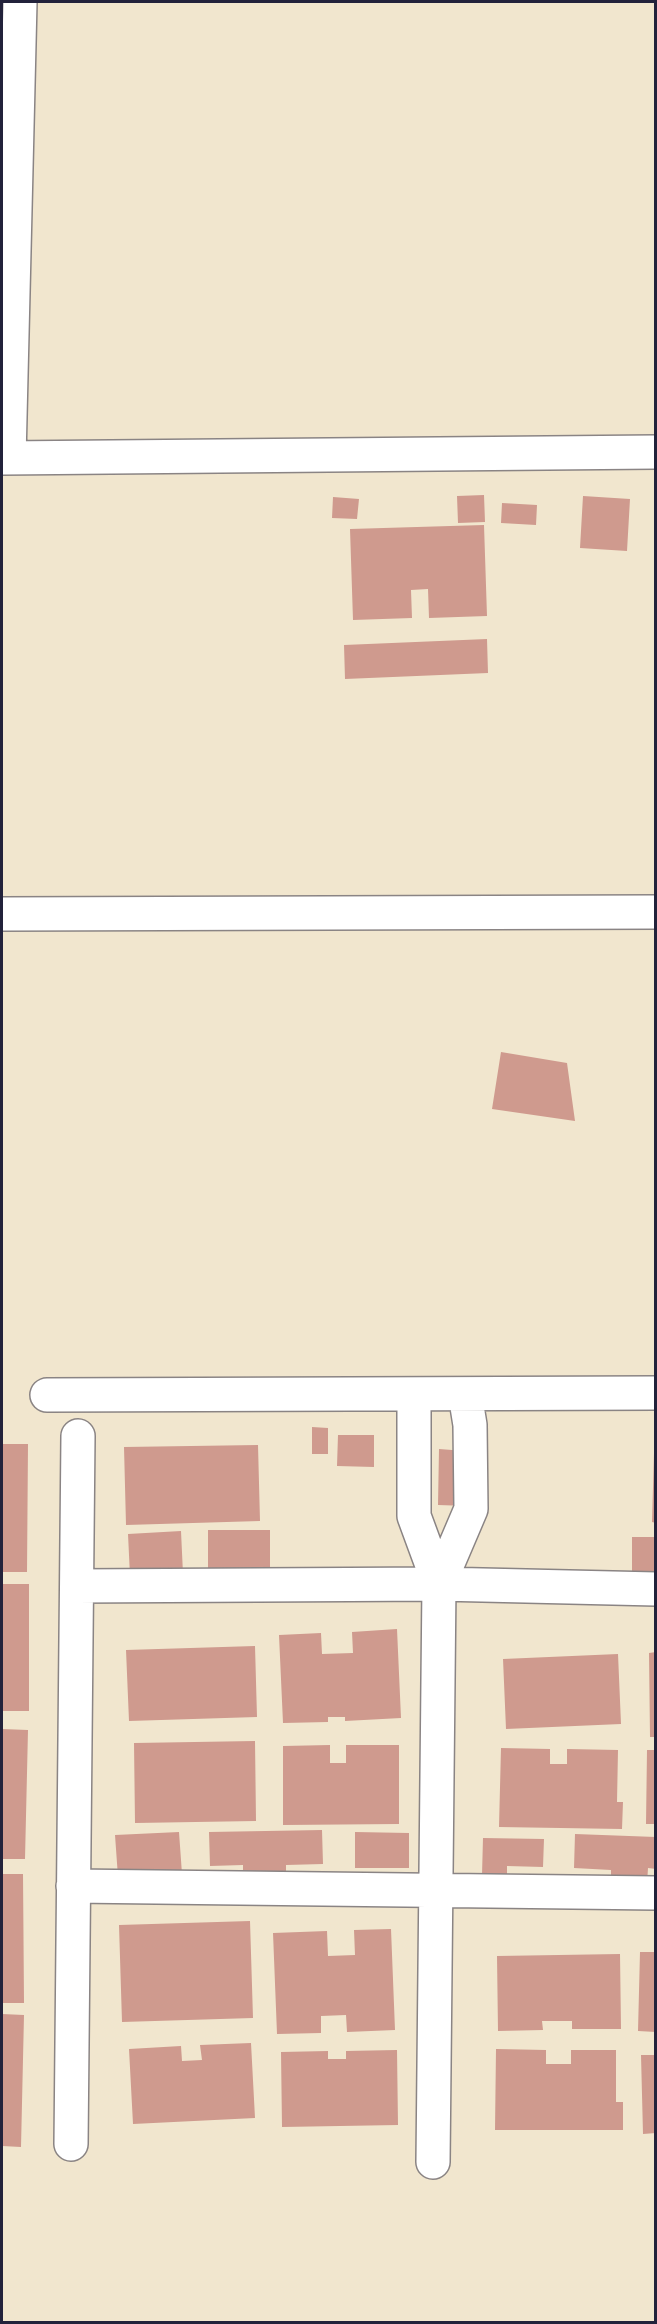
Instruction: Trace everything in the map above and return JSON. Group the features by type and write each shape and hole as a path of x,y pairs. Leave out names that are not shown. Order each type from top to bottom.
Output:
{"street":[{"path":"20,2 5,458 656,452"},
{"path":"2,914 656,912"},
{"path":"47,1395 656,1393"},
{"path":"414,1394 414,1516 439,1584 433,2162"},
{"path":"439,1584 471,1509 470,1425 465,1394"},
{"path":"71,2144 78,1436"},
{"path":"76,1586 439,1584 656,1588"},
{"path":"73,1886 656,1893"}],"building":[{"path":"484,495 485,522 458,523 457,496"},
{"path":"583,496 630,499 627,551 580,548"},
{"path":"333,497 359,499 357,519 332,518"},
{"path":"502,503 537,505 536,525 501,523"},
{"path":"484,525 487,616 429,618 428,589 411,590 412,618 353,620 350,529"},
{"path":"487,639 488,673 345,679 344,645"},
{"path":"501,1052 567,1063 575,1121 492,1109"},
{"path":"312,1427 328,1428 328,1454 312,1454"},
{"path":"338,1435 374,1435 374,1467 337,1466"},
{"path":"2,1444 28,1444 27,1572 2,1572"},
{"path":"258,1445 260,1521 126,1525 124,1447"},
{"path":"439,1449 465,1451 468,1506 438,1505"},
{"path":"654,1453 656,1453 656,1523 652,1522"},
{"path":"208,1530 270,1530 270,1575 208,1576"},
{"path":"181,1531 183,1574 130,1576 128,1534"},
{"path":"632,1537 656,1537 656,1575 632,1575"},
{"path":"2,1584 29,1584 29,1711 2,1711"},
{"path":"397,1629 401,1718 345,1721 345,1717 328,1717 328,1722 283,1723 279,1635 321,1633 322,1654 353,1653 352,1632"},
{"path":"255,1646 257,1717 129,1721 126,1650"},
{"path":"656,1652 656,1737 650,1737 649,1653"},
{"path":"618,1654 621,1724 506,1729 503,1659"},
{"path":"2,1729 28,1730 25,1859 2,1859"},
{"path":"255,1741 256,1821 135,1823 134,1743"},
{"path":"330,1745 330,1763 346,1763 346,1745 399,1745 399,1824 283,1825 283,1746"},
{"path":"501,1748 550,1749 550,1764 567,1764 567,1749 618,1750 617,1802 623,1802 622,1829 499,1827"},
{"path":"647,1750 656,1750 656,1824 646,1824"},
{"path":"322,1830 323,1864 286,1865 286,1876 243,1877 243,1865 210,1866 209,1832"},
{"path":"179,1832 182,1874 118,1877 115,1835"},
{"path":"355,1832 409,1833 409,1868 355,1868"},
{"path":"575,1834 656,1837 656,1869 648,1868 647,1884 611,1882 611,1870 574,1868"},
{"path":"483,1838 544,1839 543,1867 507,1866 507,1875 482,1875"},
{"path":"2,1874 23,1874 24,2003 2,2003"},
{"path":"250,1921 253,2018 122,2022 119,1925"},
{"path":"391,1929 395,2030 347,2032 346,2015 321,2016 321,2033 277,2034 273,1933 327,1931 328,1956 355,1955 354,1930"},
{"path":"640,1952 656,1952 656,2032 638,2031"},
{"path":"620,1954 621,2029 572,2029 572,2021 542,2021 543,2030 498,2031 497,1956"},
{"path":"2,2014 24,2015 21,2147 2,2146"},
{"path":"251,2043 255,2118 133,2124 129,2049 181,2046 182,2061 202,2060 200,2045"},
{"path":"496,2049 546,2050 546,2064 571,2064 571,2050 616,2050 616,2102 623,2102 623,2130 495,2130"},
{"path":"397,2050 398,2125 282,2127 281,2052 328,2051 328,2059 346,2059 346,2051"},
{"path":"641,2055 656,2055 656,2133 643,2134"}]}
